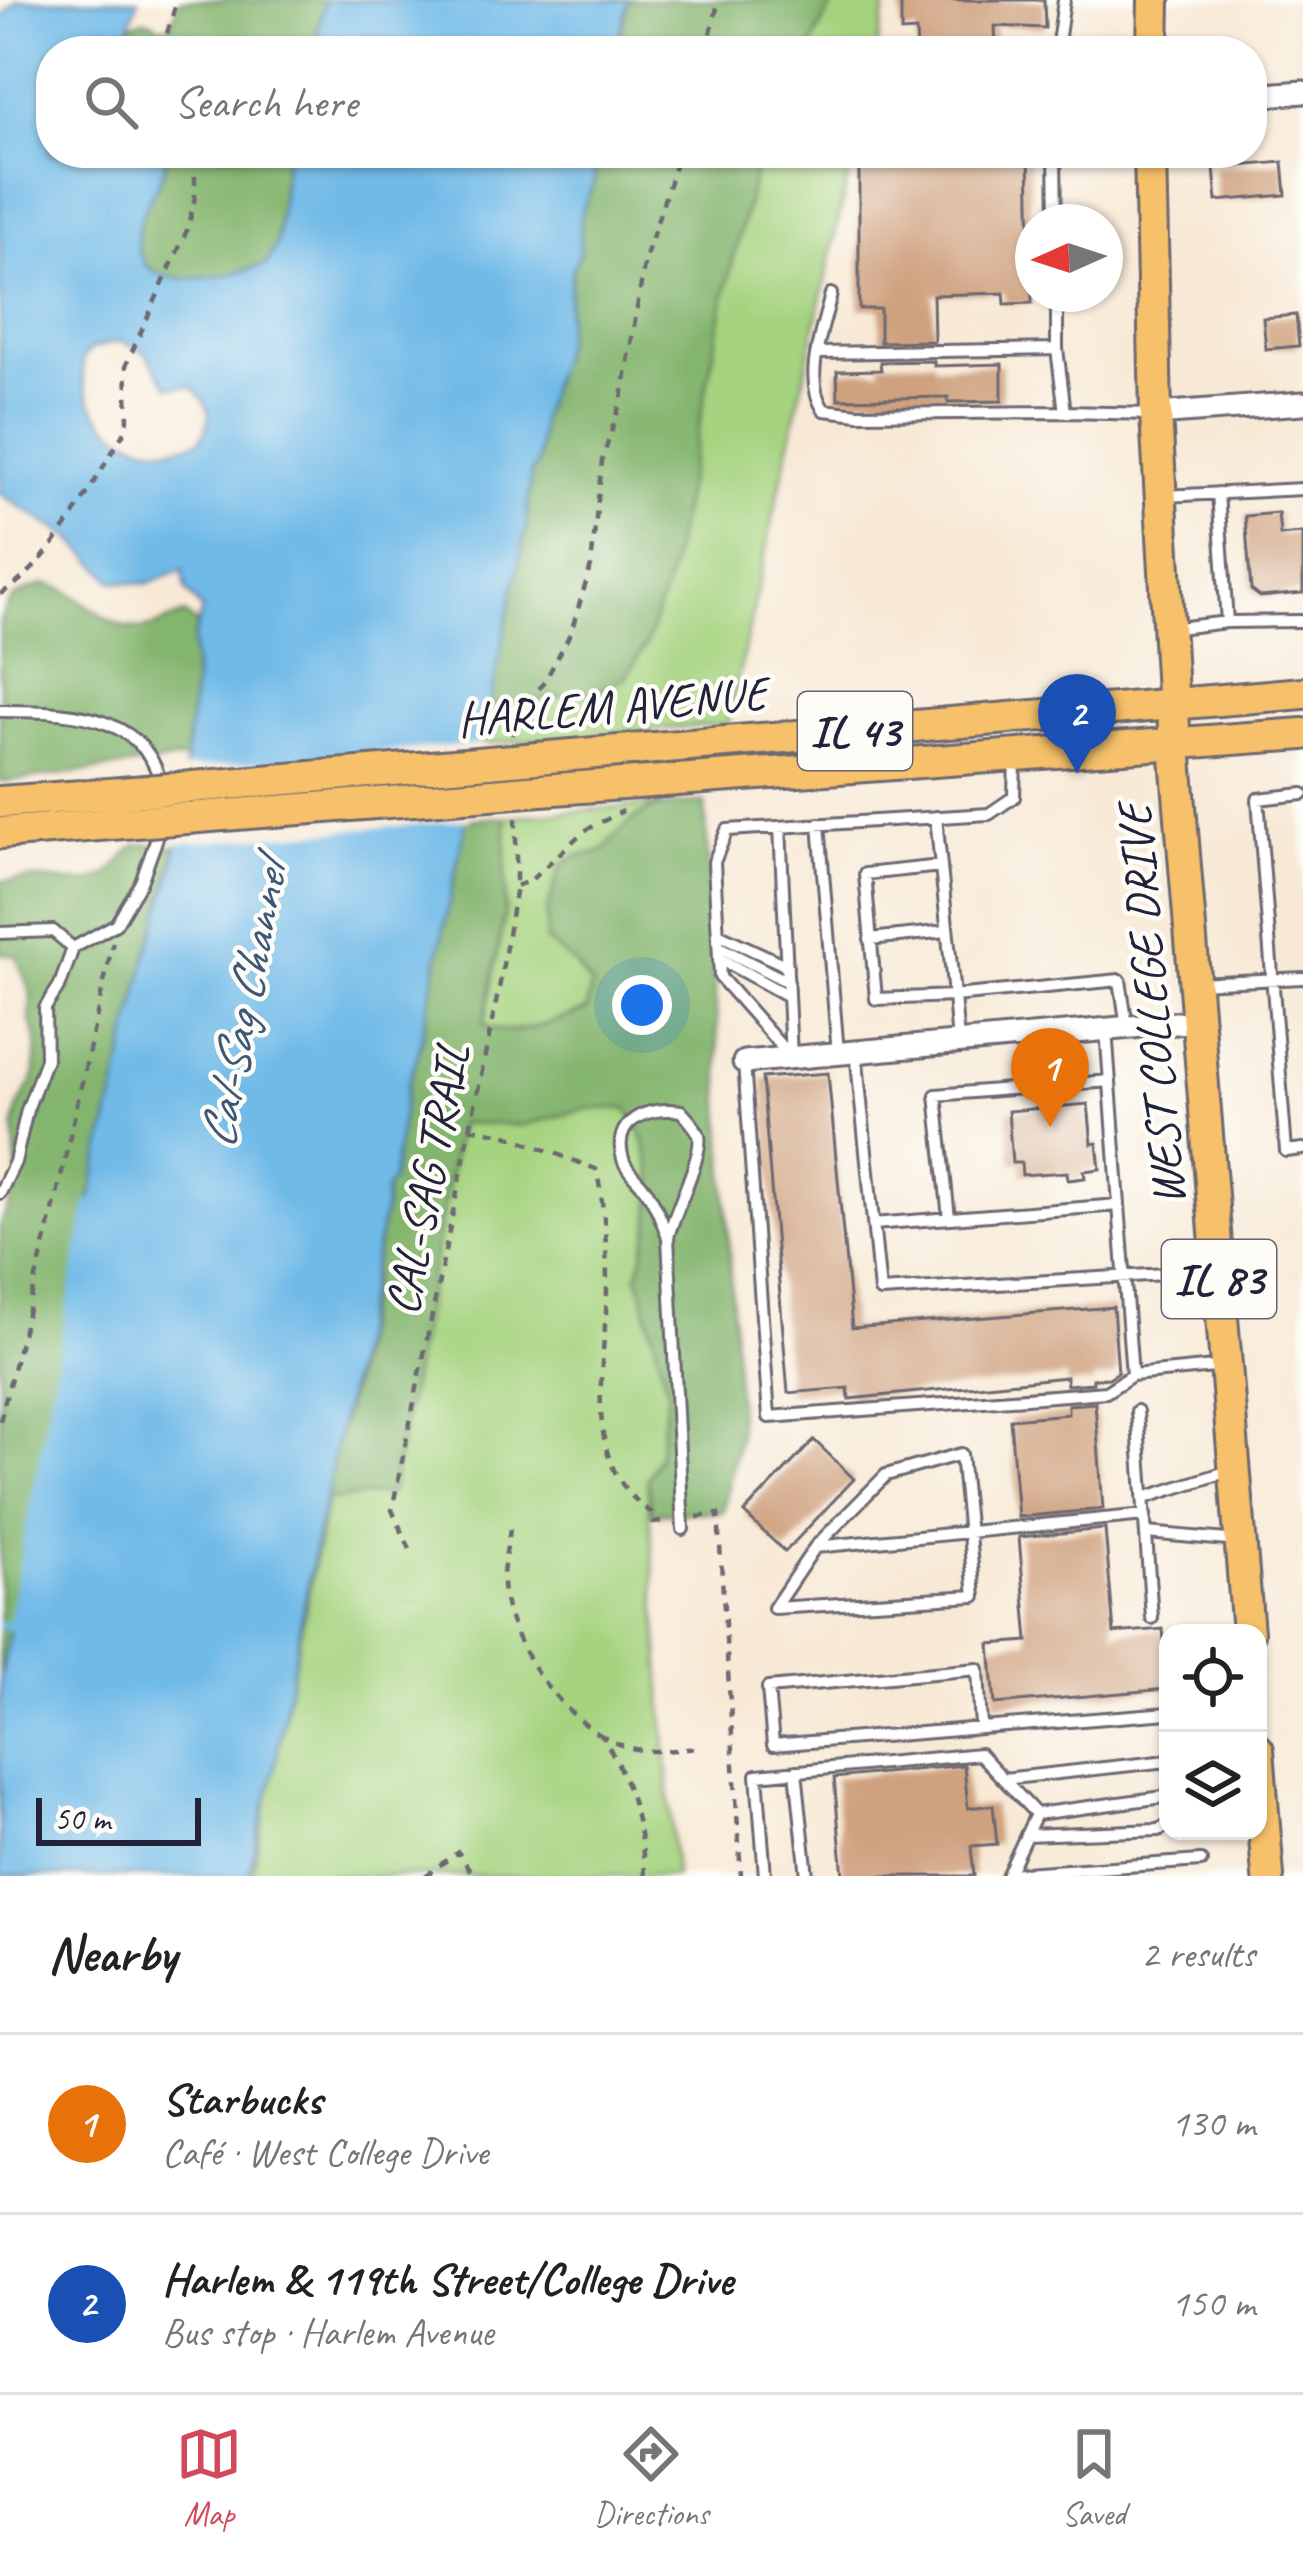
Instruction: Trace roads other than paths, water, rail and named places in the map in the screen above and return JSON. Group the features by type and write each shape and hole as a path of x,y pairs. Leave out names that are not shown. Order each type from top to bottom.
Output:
{"main road":[{"path":"1153,36 1154,0"},
{"name":"WEST COLLEGE DRIVE","path":"1150,168 1156,414 1174,745 1247,1624"},
{"name":"HARLEM AVENUE","path":"0,833 110,808 524,751 1303,693"},
{"name":"HARLEM AVENUE","path":"0,802 110,808 541,790 1303,734"},
{"path":"1264,1840 1268,1876"}],"street":[{"path":"1267,95 1303,92"},
{"path":"1156,414 1303,403"},
{"path":"744,1062 1198,1021"}],"lane":[{"path":"1059,36 1064,0"},
{"path":"1055,168 1056,204"},
{"path":"831,294 814,390 824,410 832,413 1156,414"},
{"path":"1057,312 1065,412"},
{"path":"819,353 1057,349"},
{"path":"1161,496 1303,489"},
{"path":"1218,493 1227,622"},
{"path":"1168,629 1303,621"},
{"path":"0,711 90,717 142,744 155,763 163,802 159,839 141,882 116,924 73,948 65,974 45,1008 46,1059 15,1162 0,1193"},
{"path":"791,1058 721,977 714,862 727,830 989,814 1014,797 1015,755"},
{"path":"1303,794 1258,800 1286,1151 1303,1149"},
{"path":"936,818 958,1042"},
{"path":"819,824 880,1291 1219,1271"},
{"path":"780,827 791,1058"},
{"path":"940,866 865,874 876,999 1120,980 1110,1081 1132,1376"},
{"path":"0,932 53,932 73,948"},
{"path":"870,939 947,932"},
{"path":"719,947 787,966"},
{"path":"719,947 788,982"},
{"path":"719,947 788,997"},
{"path":"1195,983 1303,978"},
{"path":"744,1062 769,1418 1106,1392 1132,1376 1226,1366"},
{"path":"949,1218 936,1095 1110,1081"},
{"path":"668,1237 650,1195 623,1159 622,1135 635,1117 656,1107 681,1111 699,1134 698,1161 682,1191 668,1237 683,1524"},
{"path":"874,1224 1119,1204"},
{"path":"1137,1411 1152,1618"},
{"path":"961,1454 975,1596 774,1608 815,1547 886,1475 961,1454"},
{"path":"1144,1498 1235,1469"},
{"path":"815,1547 1145,1515"},
{"path":"1147,1533 1241,1542"},
{"path":"981,1728 978,1669 768,1688 772,1745 1159,1714"},
{"path":"765,1876 757,1775 980,1754 1036,1814"},
{"path":"1003,1779 1159,1762"},
{"path":"796,1771 807,1876"},
{"path":"1036,1814 1159,1798"},
{"path":"1036,1814 1007,1875 1201,1862"},
{"path":"1026,1835 1159,1830"}],"water":[{"name":"Cal-Sag Channel","path":"17,0 138,0 129,36 36,36 36,168 164,168 140,222 138,248 146,265 161,274 204,278 267,264 277,243 284,168 595,168 580,216 580,252 572,271 564,341 541,417 526,528 418,1055 407,1086 392,1180 385,1191 274,1771 248,1876 0,1876 0,1682 89,1204 147,955 174,867 194,683 193,642 202,610 186,590 183,570 147,584 113,581 72,539 0,494 0,20","holes":["119,341 144,351 169,387 191,386 203,399 209,417 200,440 178,447 136,442 102,419 84,381 83,358 91,349"]},
{"path":"325,0 629,0 619,36 317,36"}],"waterway":[{"path":"0,1624 10,1628 89,1204"}],"place":[{"name":"Harlem & 119th Street/College Drive","path":"1077,773"},
{"name":"Starbucks","path":"1050,1127"}]}
